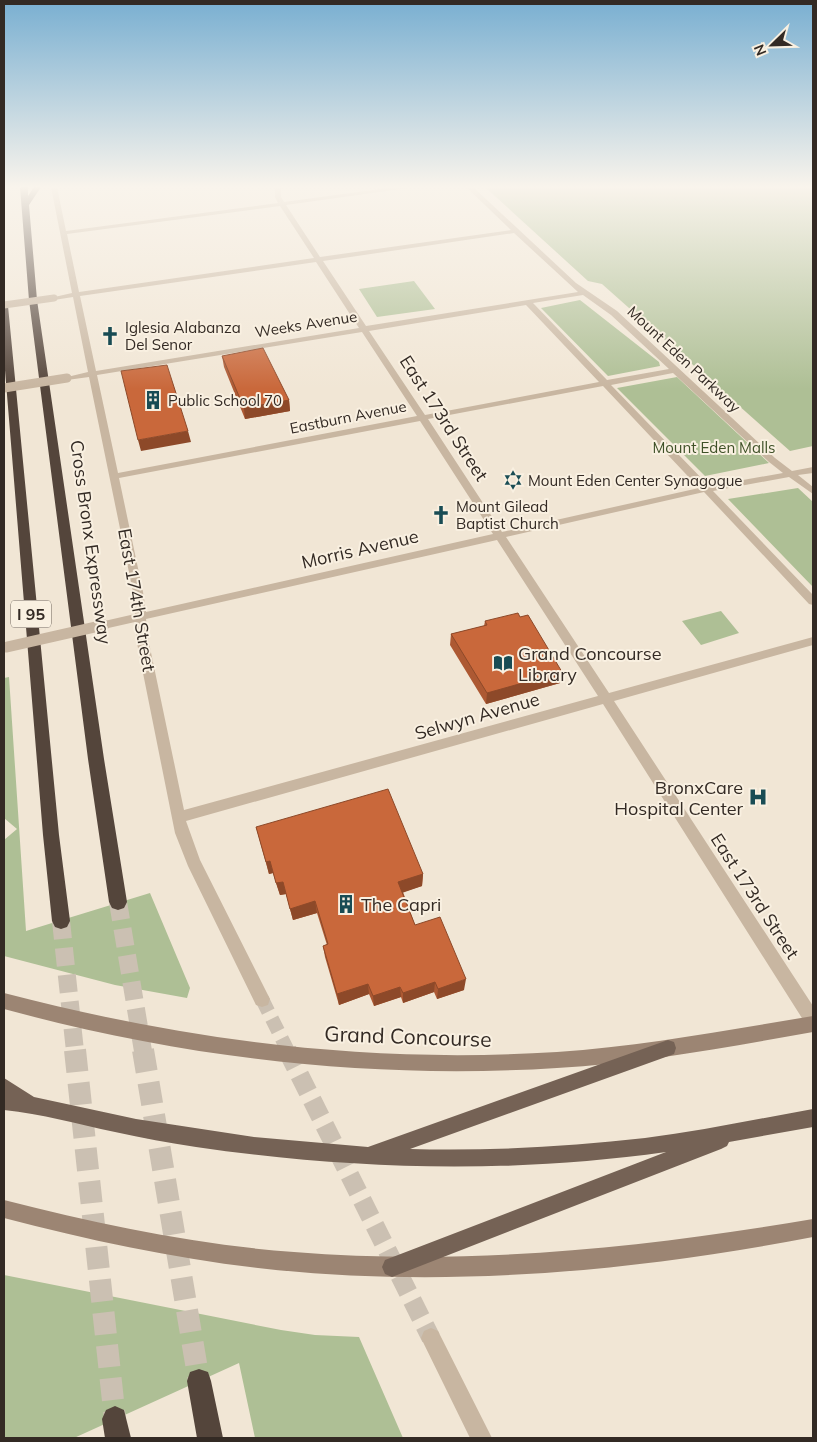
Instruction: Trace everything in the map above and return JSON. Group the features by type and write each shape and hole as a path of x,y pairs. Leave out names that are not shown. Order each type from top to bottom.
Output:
{"highway":[{"name":"Cross Bronx Expressway","path":"29,254 33,300 96,759 118,902"},
{"name":"I 95","path":"4,306 51,835 61,920"},
{"path":"199,1381 210,1438"}],"main road":[{"path":"368,1155 668,1048"},
{"path":"4,1086 28,1103"},
{"path":"4,1102 28,1103 116,1124 176,1135 281,1149 368,1155 463,1158 559,1155 653,1145 813,1118"},
{"path":"392,1267 745,1130"}],"street":[{"name":"East 174th Street","path":"67,254 138,592 143,643 179,818 193,862 262,999"},
{"name":"East 173rd Street","path":"314,254 606,698 813,1020"},
{"path":"4,306 357,254"},
{"name":"Mount Eden Parkway","path":"541,254 583,293 614,313 772,460 813,491"},
{"name":"Weeks Avenue","path":"4,388 583,293"},
{"path":"528,302 813,601"},
{"name":"Eastburn Avenue","path":"115,476 675,370"},
{"name":"Morris Avenue","path":"5,648 706,489 813,470"},
{"name":"Selwyn Avenue","path":"179,818 813,641"},
{"name":"Grand Concourse","path":"4,1001 94,1024 216,1047 295,1056 389,1062 475,1064 586,1058 668,1048 813,1024"},
{"path":"4,1209 54,1222 186,1248 293,1262 392,1267 489,1266 609,1258 693,1249 813,1228"},
{"path":"431,1338 482,1438"}],"green space":[{"path":"559,254 813,254 813,446 790,451 602,284 588,281"},
{"path":"414,281 435,309 377,317 359,289"},
{"path":"580,300 659,362 660,366 608,376 541,308"},
{"name":"Mount Eden Malls","path":"677,377 769,463 705,476 617,388"},
{"name":"Mount Eden Malls","path":"798,488 813,502 813,587 728,499"},
{"path":"721,611 739,633 701,645 682,621"},
{"path":"9,677 26,931 150,893 190,988 187,998 115,985 4,956 4,840 17,829 4,818 4,678"},
{"path":"4,1275 281,1330 315,1335 359,1337 403,1438 255,1438 239,1363 74,1438 4,1438"}],"building":[{"path":"263,348 289,400 244,408 222,356"},
{"path":"167,365 188,431 138,440 121,371"},
{"name":"Grand Concourse Library","path":"518,613 520,617 528,615 562,672 487,693 451,634 487,625 485,621"},
{"name":"The Capri","path":"388,789 423,874 398,882 415,925 440,917 466,979 438,989 435,982 403,993 400,987 373,996 368,984 337,994 323,946 328,944 315,901 290,909 283,882 276,883 270,861 266,862 256,827"}],"tunnel":[{"path":"118,902 143,1051"},
{"path":"61,921 75,1051"},
{"path":"262,999 288,1051"},
{"path":"75,1050 115,1419"},
{"path":"143,1050 199,1381"},
{"path":"287,1050 431,1338"}],"place":[{"name":"Iglesia Alabanza Del Senor","path":"110,336"},
{"name":"Public School 70","path":"153,400"},
{"name":"Mount Eden Center Synagogue","path":"513,480"},
{"name":"Mount Gilead Baptist Church","path":"441,515"},
{"name":"Grand Concourse Library","path":"503,663"},
{"name":"BronxCare Hospital Center","path":"758,797"},
{"name":"The Capri","path":"346,904"}]}
